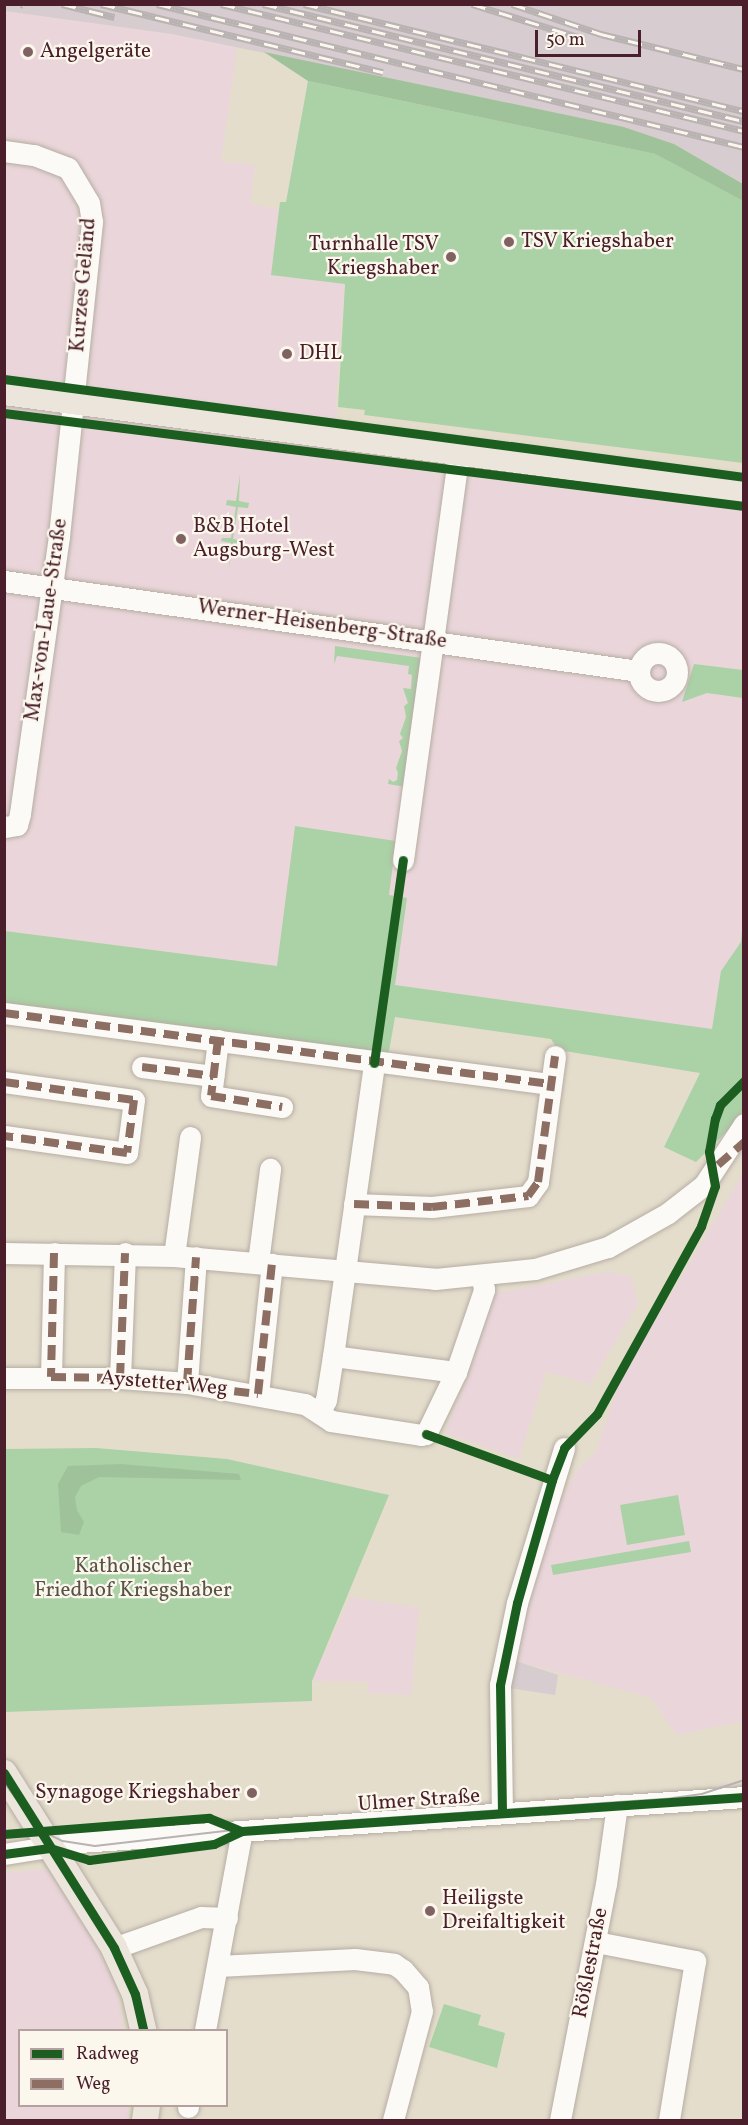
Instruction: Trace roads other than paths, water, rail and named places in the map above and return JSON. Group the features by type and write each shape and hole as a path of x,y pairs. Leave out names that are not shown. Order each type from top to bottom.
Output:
{"main road":[{"path":"4,392 459,450 744,490"},
{"path":"4,1773 50,1848 75,1881 114,1948 135,1994 143,2029"},
{"path":"4,1804 14,1817 50,1848"}],"street":[{"name":"Kurzes Geländ","path":"4,151 34,155 68,168 89,203 91,246 73,402"},
{"name":"Max-von-Laue-Straße","path":"4,827 17,825 20,814 52,587 73,402"},
{"path":"403,860 459,450"},
{"name":"Werner-Heisenberg-Straße","path":"4,580 639,671"},
{"path":"4,1012 550,1084"},
{"path":"218,1040 211,1096 282,1107"},
{"path":"354,1204 432,1207 528,1196 538,1182 555,1056"},
{"path":"319,1413 326,1400 333,1356 374,1062"},
{"path":"142,1067 213,1076"},
{"path":"4,1082 134,1100 127,1153 4,1136"},
{"path":"4,1253 125,1253 196,1257 435,1280 482,1276 571,1260 608,1247 637,1232 698,1192 744,1124"},
{"path":"174,1256 190,1137"},
{"path":"258,1394 270,1169"},
{"path":"51,1377 54,1253"},
{"path":"120,1378 125,1253"},
{"path":"187,1383 196,1257"},
{"name":"Aystetter Weg","path":"4,1378 120,1378 187,1383 305,1404 331,1421 426,1434 456,1372 484,1290 482,1276"},
{"path":"333,1356 456,1372"},
{"path":"502,1812 500,1685 517,1604 564,1448"},
{"name":"Ulmer Straße","path":"4,1854 79,1842 744,1797"},
{"name":"Rößlestraße","path":"560,2121 596,1942 617,1805"},
{"path":"205,2029 242,1831"},
{"path":"114,1948 201,1917 227,1918"},
{"path":"596,1942 695,1961 669,2121"},
{"path":"218,1966 379,1961 403,1970 418,1987 421,1998 416,2039 393,2121"}],"tram line":[{"path":"4,1782 40,1830 63,1841 95,1846 268,1826 666,1799 702,1794 744,1780"}],"railway":[{"path":"62,4 114,17"},
{"path":"101,4 383,72"},
{"path":"157,4 744,147"},
{"path":"221,4 744,131"},
{"path":"263,4 744,121"},
{"path":"304,4 744,111"},
{"path":"472,4 578,37"},
{"path":"512,4 601,34 744,69"}],"place":[{"name":"Angelgeräte","path":"28,52"},
{"name":"TSV Kriegshaber","path":"509,242"},
{"name":"Turnhalle TSV Kriegshaber","path":"451,257"},
{"name":"DHL","path":"287,354"},
{"name":"B&B Hotel Augsburg-West","path":"181,539"},
{"name":"Synagoge Kriegshaber","path":"252,1793"},
{"name":"Heiligste Dreifaltigkeit","path":"430,1911"}],"park label":[{"name":"Katholischer Friedhof Kriegshaber","path":"133,1579"}]}
